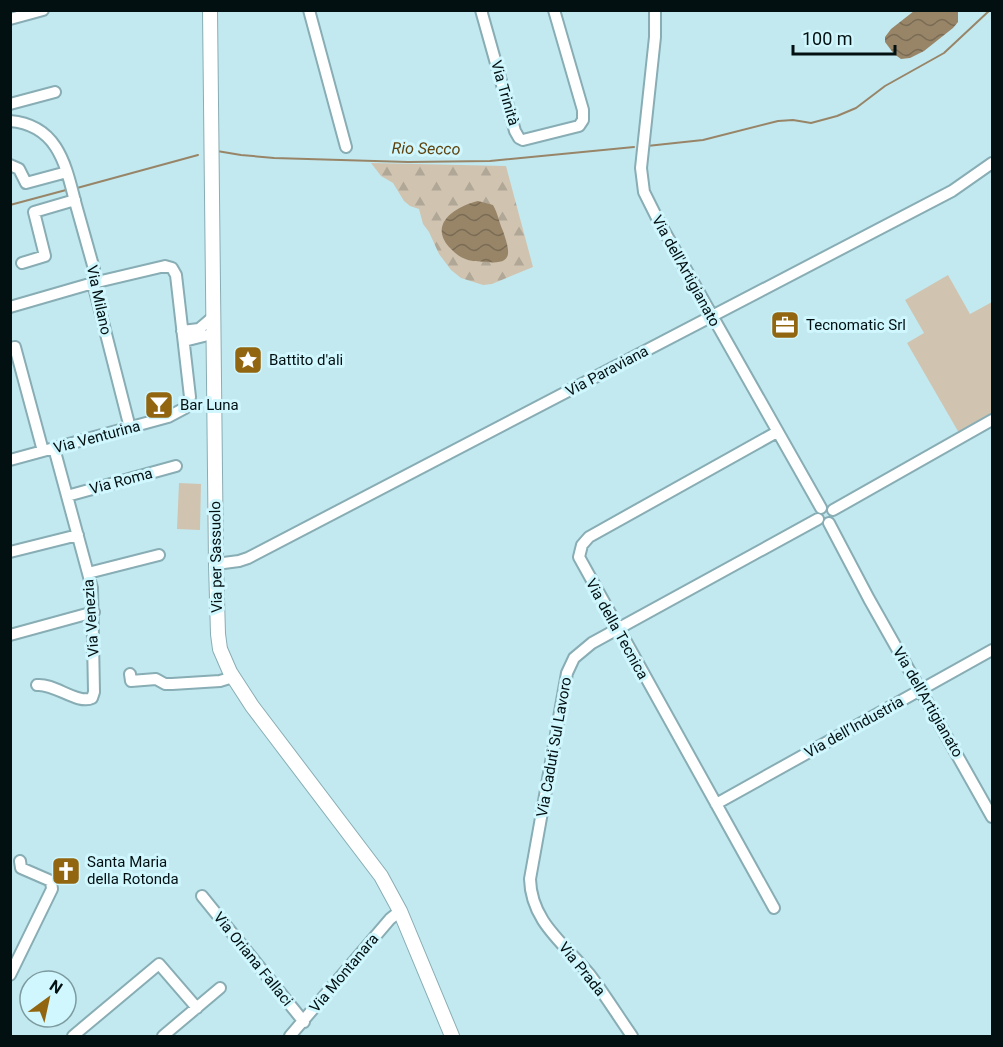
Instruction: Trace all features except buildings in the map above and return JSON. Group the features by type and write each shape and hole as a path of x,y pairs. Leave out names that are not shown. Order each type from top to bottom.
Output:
{"main road":[{"name":"Via per Sassuolo","path":"210,10 208,333 216,413 216,564 220,649 233,677 252,706 381,876 400,912 452,1036"}],"street":[{"path":"10,19 43,10"},
{"path":"309,10 346,147"},
{"name":"Via Trinità","path":"481,10 515,131 523,140 579,126 584,120 554,10"},
{"name":"Via dell'Artigianato","path":"655,10 655,37 641,152 642,181 649,204 777,432 819,513"},
{"path":"10,104 55,92"},
{"name":"Via Milano","path":"10,120 38,128 52,141 64,162 94,269 93,283 130,428"},
{"name":"Via Paraviana","path":"216,564 248,558 952,191 993,163"},
{"path":"10,165 19,169 26,183 67,172"},
{"path":"22,263 45,256 34,212 75,200"},
{"name":"Via Venturina","path":"10,460 175,415 188,404 190,398 176,275 172,268 165,267 93,283"},
{"path":"10,307 93,283"},
{"path":"183,336 208,333"},
{"name":"Via Venezia","path":"10,348 15,347 49,450 67,496 92,588 94,612 94,693 92,698 84,700 45,685 37,685"},
{"path":"833,510 993,420"},
{"name":"Via della Tecnica","path":"774,908 581,564 579,552 585,541 777,432"},
{"name":"Via Roma","path":"67,496 176,466"},
{"path":"828,507 833,510 834,517 829,523 821,523 819,513 828,507"},
{"name":"Via Caduti Sul Lavoro","path":"532,902 530,879 567,673 574,658 585,648 819,513"},
{"name":"Via dell'Artigianato","path":"829,523 869,599 993,817"},
{"path":"10,552 78,535"},
{"path":"88,573 159,555"},
{"path":"10,635 94,612"},
{"name":"Via dell’Industria","path":"716,804 993,650"},
{"path":"130,674 131,681 156,679 165,684 219,681 233,677"},
{"path":"10,975 52,889 51,881 21,868 20,861"},
{"name":"Via Oriana Fallaci","path":"202,896 304,1022"},
{"name":"Via Prada","path":"532,902 541,918 590,976 632,1036"},
{"name":"Via Montanara","path":"290,1036 390,919 400,912"},
{"path":"73,1036 159,964 197,1008"},
{"path":"163,1036 220,988"}],"green space":[{"path":"371,163 506,166 533,267 492,284 483,285 461,278 451,270 439,254 423,224 419,209 404,201 393,183 381,176"},
{"path":"948,275 970,314 992,302 992,413 959,433 907,343 924,333 905,300"},
{"path":"179,483 201,484 200,530 177,529"}],"water":[{"path":"914,11 958,11 958,22 953,28 924,51 910,58 901,59 885,42 885,37 891,29"},
{"path":"478,201 493,205 505,238 508,251 506,259 486,262 466,259 454,252 443,238 443,223 448,217 454,211"}],"waterway":[{"name":"Rio Secco","path":"647,146 703,140 778,121 793,120 811,123 837,116 856,108 885,86 944,53 990,10"},
{"name":"Rio Secco","path":"217,151 274,158 408,162 490,161 634,147"},
{"name":"Rio Secco","path":"77,188 198,155"},
{"name":"Rio Secco","path":"10,205 66,190"}],"place":[{"name":"Tecnomatic Srl","path":"785,325"},
{"name":"Battito d'ali","path":"248,360"},
{"name":"Bar Luna","path":"159,405"},
{"name":"Santa Maria della Rotonda","path":"66,871"}]}
